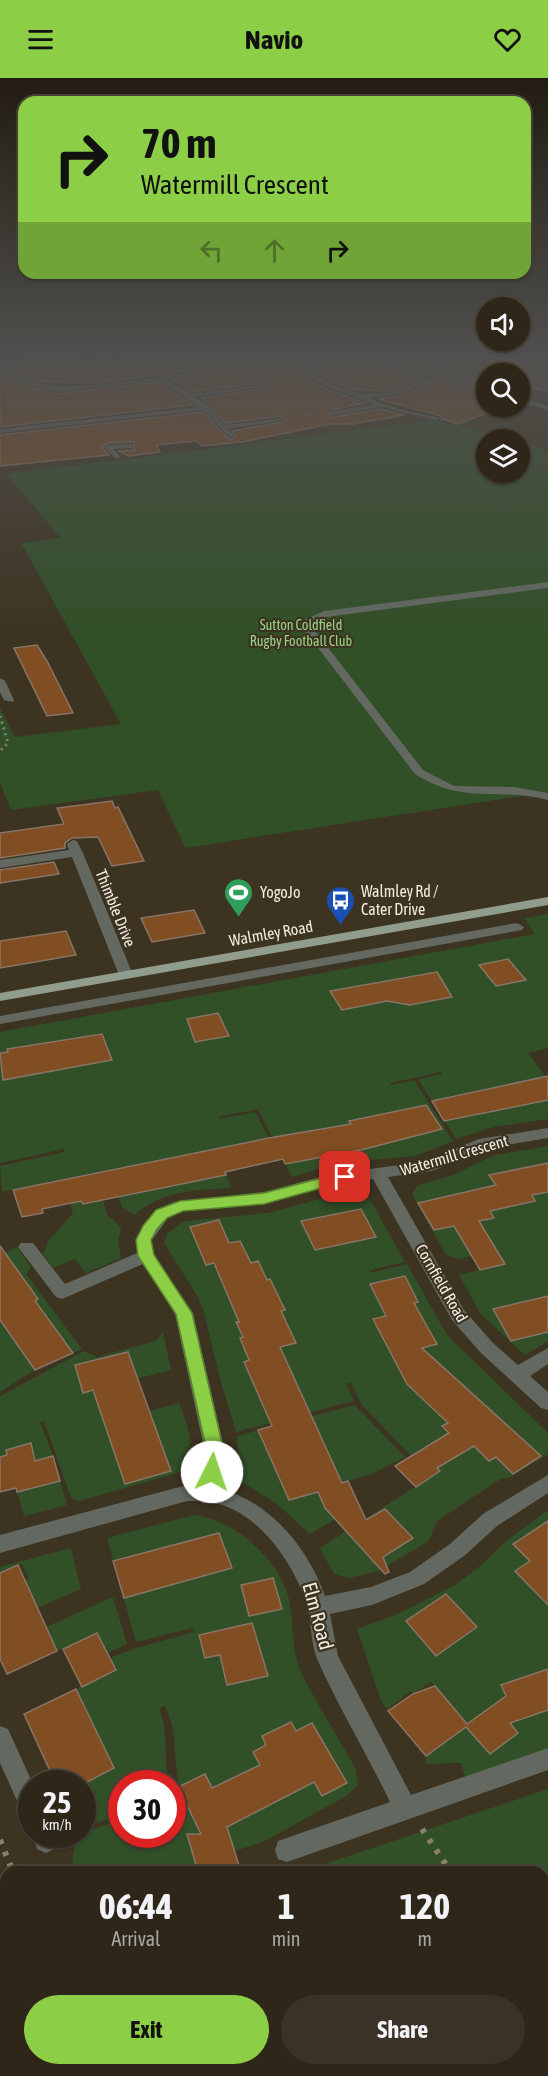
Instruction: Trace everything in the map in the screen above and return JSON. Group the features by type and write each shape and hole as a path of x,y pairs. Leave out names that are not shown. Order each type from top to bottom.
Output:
{"main road":[{"name":"Walmley Road","path":"0,997 548,901"}],"street":[{"path":"111,451 116,457"},
{"path":"548,585 324,614 307,622 307,627 419,772 428,780 460,792 516,789 548,797"},
{"path":"0,681 9,700"},
{"name":"Thimble Drive","path":"0,864 75,849 126,975"},
{"path":"486,912 500,929"},
{"path":"0,1020 517,927"},
{"name":"Watermill Crescent","path":"146,1256 144,1240 151,1226 162,1214 180,1206 264,1198 332,1179 426,1167 485,1143 548,1133"},
{"name":"Cornfield Road","path":"379,1174 458,1315 487,1348 548,1403"},
{"path":"0,1544 187,1493 208,1492 216,1452 184,1313 146,1256 62,1293 27,1247"},
{"path":"517,1375 548,1356"},
{"path":"318,1607 372,1596 417,1578 457,1550 490,1520 548,1483"},
{"name":"Elm Road","path":"208,1492 247,1509 282,1537 307,1574 318,1607 328,1657 405,1807"},
{"path":"0,1737 18,1777"},
{"path":"287,1850 548,1759"}],"path":[{"path":"0,716 8,743 0,751"},
{"path":"405,1807 447,1866"},
{"path":"0,1840 11,1866"}],"green space":[{"name":"Sutton Coldfield Rugby Football Club","path":"186,451 476,451 476,483 530,483 530,451 548,453 548,792 185,848 158,790 11,810 0,783 0,708 15,737 121,724 21,543 61,538 6,474"},
{"path":"548,914 548,1048 528,1053 548,1080 548,1119 493,1127 456,1139 418,1079 442,1074 441,1072 390,1083 391,1085 414,1080 453,1141 415,1156 339,1163 292,1177 258,1109 218,1117 219,1119 255,1112 269,1138 214,1149 232,1188 193,1191 168,1196 134,1215 122,1207 108,1170 2,1192 0,1166 65,1152 64,1149 0,1163 0,1032 535,934 524,918"},
{"path":"548,1146 548,1341 525,1355 480,1313 459,1275 505,1264 498,1253 473,1259 472,1256 458,1259 446,1255 412,1194 418,1185 451,1176 495,1155"},
{"path":"352,1190 368,1196 405,1262 370,1270 370,1273 407,1264 447,1335 548,1433 548,1454 510,1477 499,1480 437,1521 429,1541 378,1571 350,1578 334,1574 320,1548 440,1471 419,1451 411,1456 362,1405 350,1382 346,1384 354,1401 236,1432 220,1379 204,1312 198,1297 164,1243 168,1233 185,1221 268,1213"},
{"path":"103,1200 107,1215 121,1227 118,1242 121,1258 86,1273 75,1259 53,1268 43,1254 48,1242 73,1213 70,1203 81,1201 83,1205"},
{"path":"17,1247 31,1267 26,1274 82,1349 35,1370 0,1392 0,1256"},
{"path":"163,1332 171,1370 93,1390 104,1423 179,1403 188,1428 190,1446 188,1463 184,1471 79,1501 71,1498 44,1421 40,1422 53,1456 67,1505 24,1516 7,1455 0,1457 0,1396 84,1351 97,1357 156,1341"},
{"path":"355,1405 405,1457 372,1474 348,1481 359,1505 310,1534 276,1503 240,1481 237,1436"},
{"path":"548,1510 548,1748 465,1777 461,1763 426,1764 426,1756 460,1731 441,1710 449,1704 431,1682 414,1693 411,1691 387,1709 381,1701 357,1629 400,1613 455,1585 483,1564 506,1541"},
{"path":"194,1515 209,1518 239,1533 265,1556 284,1584 291,1608 294,1645 301,1672 355,1768 358,1784 348,1795 265,1841 235,1851 239,1866 72,1866 74,1848 96,1848 96,1828 108,1824 108,1848 186,1848 186,1770 177,1770 172,1728 164,1705 159,1709 164,1727 167,1770 110,1770 114,1768 76,1689 116,1671 110,1658 194,1632 192,1628 136,1642 107,1538"},
{"path":"71,1548 81,1589 37,1608 24,1581 29,1578 22,1564 0,1573 0,1567"},
{"path":"113,1597 127,1644 107,1653 97,1633 57,1651 46,1627"},
{"path":"108,1771 108,1819 96,1823 96,1777"},
{"path":"548,1789 548,1866 319,1866"}],"building":[{"path":"0,451 106,451 109,455 0,466"},
{"path":"119,451 160,452 129,456"},
{"path":"37,645 73,713 47,716 14,648"},
{"path":"112,801 115,808 118,807 144,861 112,866 98,837 72,838 65,843 65,848 0,858 0,833 64,824 57,808"},
{"path":"54,862 59,874 0,883 0,870"},
{"path":"194,910 205,933 152,942 141,918"},
{"path":"66,931 76,955 0,968 0,941"},
{"path":"508,959 526,980 496,986 479,965"},
{"path":"437,972 452,997 410,1005 387,1001 342,1010 330,991"},
{"path":"218,1013 229,1036 195,1042 187,1019"},
{"path":"102,1034 112,1060 3,1080 0,1053 8,1052 7,1049"},
{"path":"548,1076 548,1100 444,1121 432,1101"},
{"path":"426,1105 442,1129 361,1150 285,1164 283,1159 225,1172 226,1175 83,1204 81,1201 42,1209 43,1213 22,1217 13,1190 269,1138 351,1124 349,1121"},
{"path":"548,1163 548,1192 532,1195 535,1201 490,1211 494,1218 479,1221 505,1264 480,1270 454,1226 434,1230 418,1203 496,1185 489,1175"},
{"path":"361,1209 376,1237 315,1250 301,1221"},
{"path":"219,1220 229,1243 240,1241 251,1263 258,1261 267,1280 270,1279 285,1310 281,1311 296,1343 280,1347 342,1483 348,1481 366,1520 385,1509 413,1538 383,1557 389,1572 385,1574 325,1508 318,1492 289,1500 258,1430 272,1426 244,1362 249,1360 240,1338 243,1337 236,1322 239,1322 214,1263 206,1265 190,1227"},
{"path":"0,1246 38,1299 35,1301 73,1353 35,1370 0,1320"},
{"path":"405,1276 418,1302 414,1303 437,1344 422,1348 541,1456 513,1474 496,1457 489,1461 474,1446 437,1468 440,1471 416,1487 395,1466 449,1433 442,1426 448,1423 407,1384 373,1319 386,1316 370,1284"},
{"path":"548,1296 548,1332 511,1341 493,1309"},
{"path":"128,1352 171,1471 125,1484 93,1390 83,1393 75,1365"},
{"path":"31,1443 35,1461 53,1456 60,1481 17,1492 16,1488 0,1492 0,1457 7,1455 6,1450"},
{"path":"548,1521 548,1605 515,1571 530,1561 513,1544"},
{"path":"219,1533 232,1568 124,1598 113,1561"},
{"path":"18,1565 57,1651 7,1674 0,1659 0,1573"},
{"path":"273,1578 282,1609 249,1616 241,1585"},
{"path":"446,1594 477,1627 436,1656 406,1621"},
{"path":"252,1623 268,1676 227,1685 220,1655 205,1658 199,1635"},
{"path":"97,1633 116,1670 82,1687 63,1649"},
{"path":"548,1669 548,1710 510,1723 518,1733 490,1754 466,1727 426,1756 388,1711 413,1694 435,1686 467,1724 506,1696 501,1685"},
{"path":"76,1689 114,1768 96,1777 96,1770 50,1770 24,1714"},
{"path":"291,1722 296,1731 312,1723 347,1783 322,1796 314,1782 227,1827 239,1866 196,1866 187,1834 201,1834 186,1803 186,1783 205,1774 212,1788 260,1765 253,1752 266,1745 262,1736"}],"place":[{"name":"YogoJo","path":"239,918"},
{"name":"Walmley Rd / Cater Drive","path":"340,926"}],"route":[{"path":"212,1472 216,1452 184,1313 166,1282 146,1256 144,1240 151,1226 162,1214 180,1206 264,1198 345,1177"}]}
